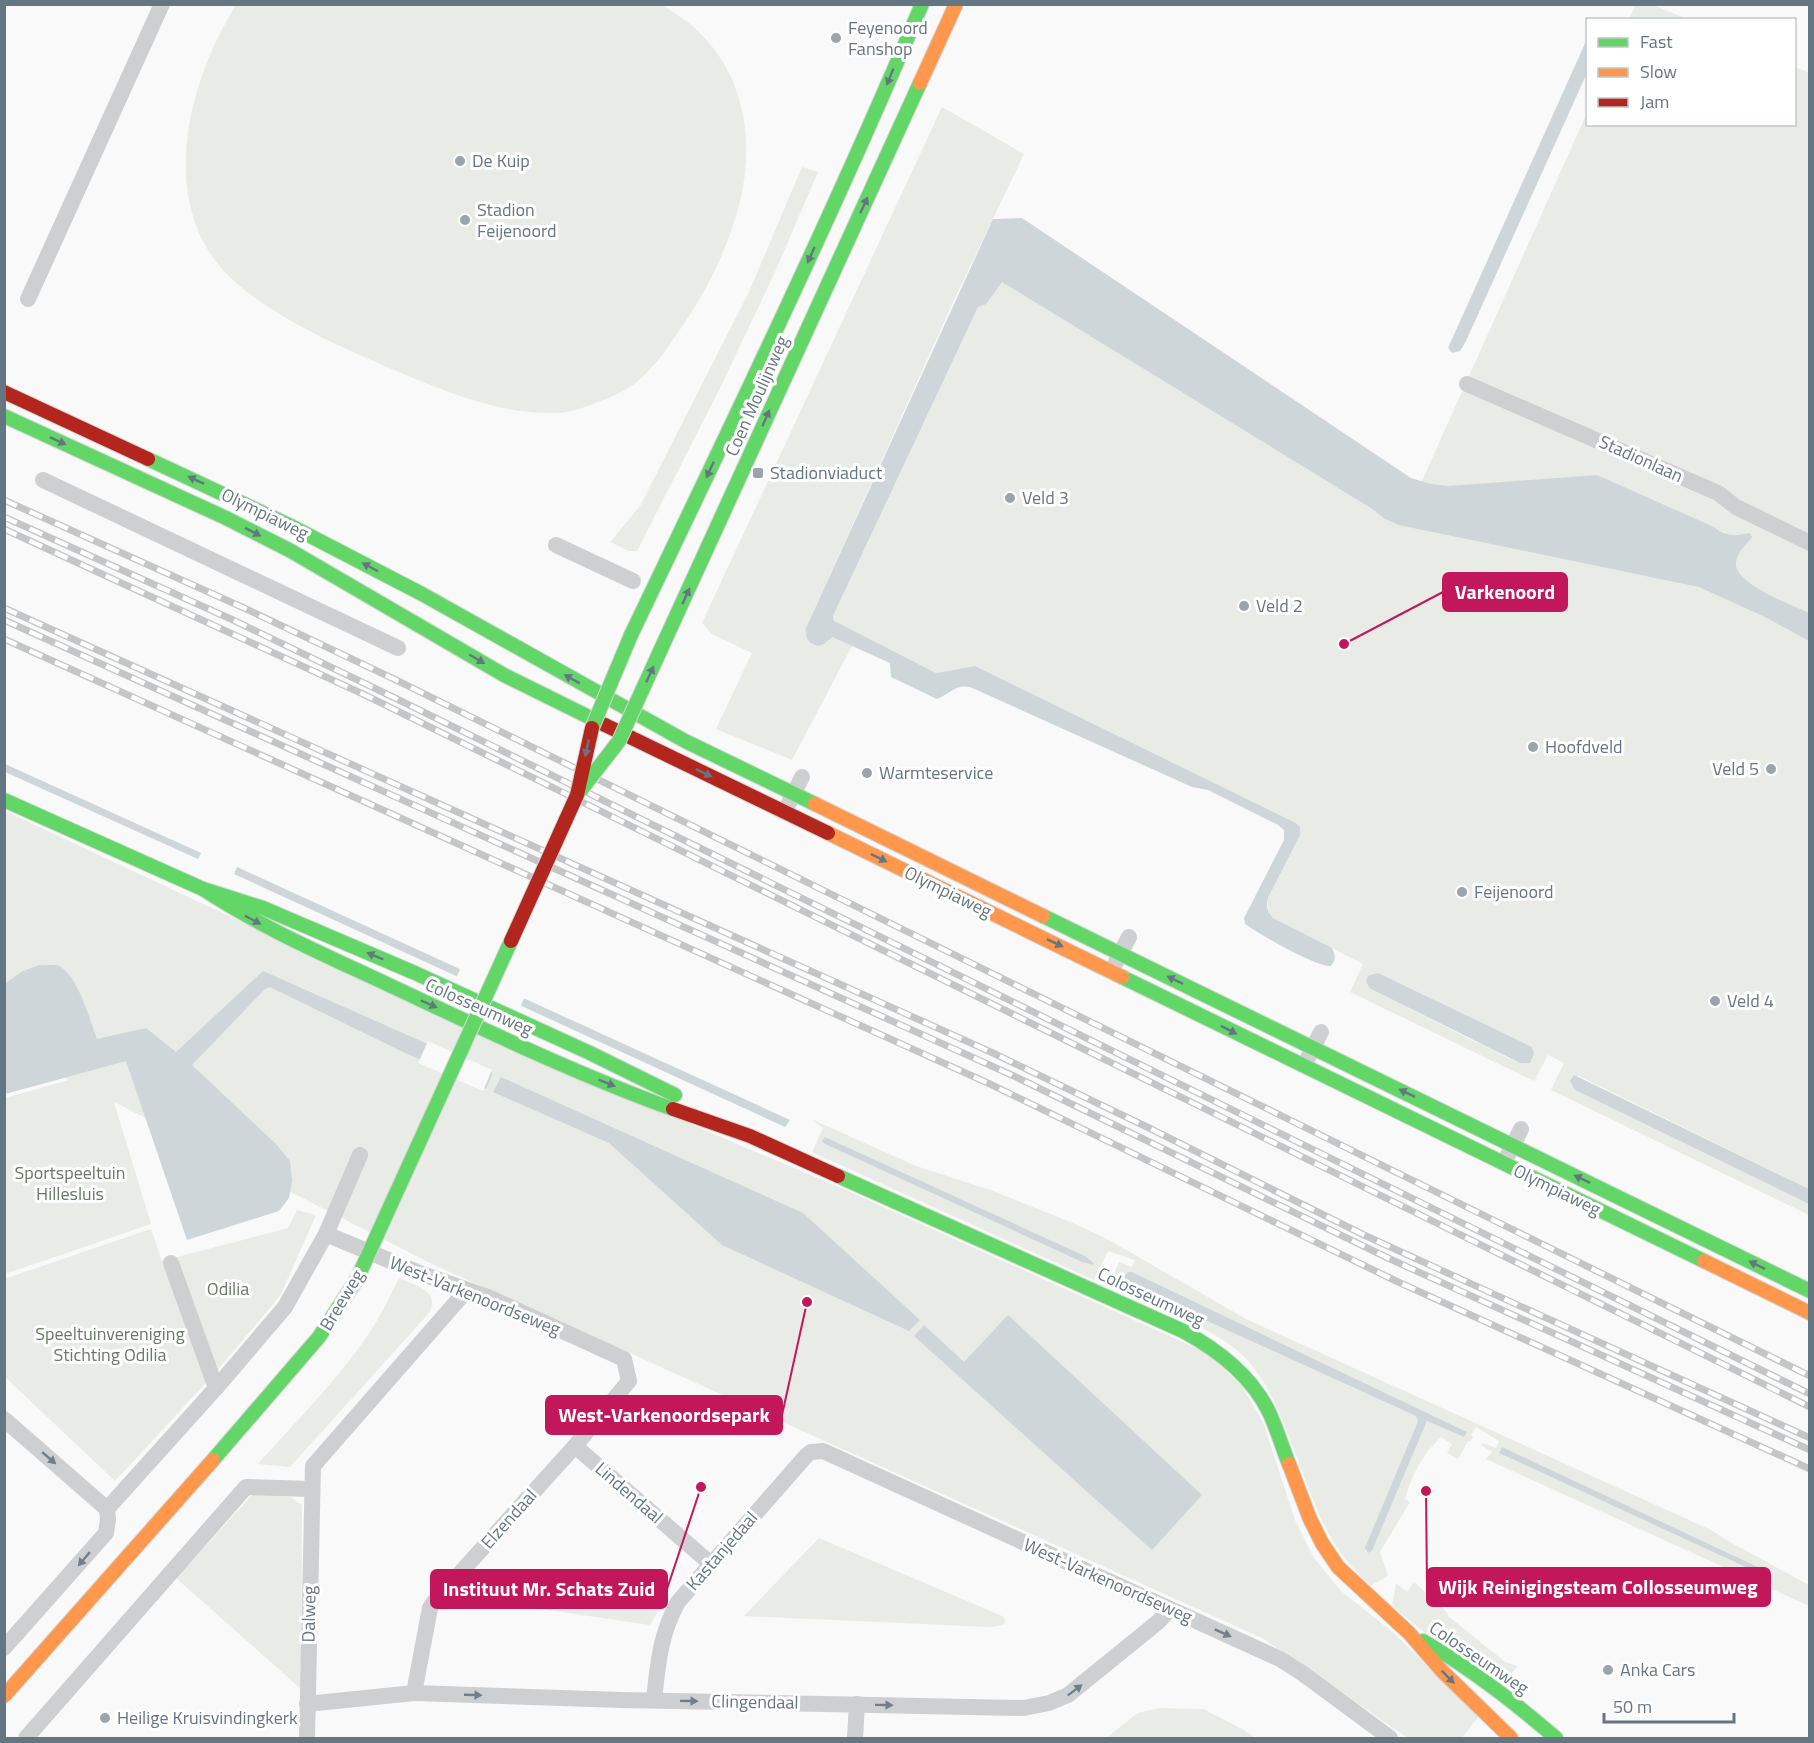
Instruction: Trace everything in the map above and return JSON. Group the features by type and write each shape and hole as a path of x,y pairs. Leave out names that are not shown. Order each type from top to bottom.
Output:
{"main road":[{"name":"Coen Moulijnweg","path":"562,829 577,795 591,729 631,634 780,322 874,116 922,4"},
{"name":"Coen Moulijnweg","path":"577,795 619,741 956,4"},
{"name":"Olympiaweg","path":"4,392 236,499 422,594 511,662 659,728 1809,1291"},
{"name":"Olympiaweg","path":"4,416 226,518 511,662 785,812 1809,1313"},
{"path":"226,518 236,499"},
{"name":"Colosseumweg","path":"4,800 203,889 264,908 415,973 590,1053 721,1118 750,1136"},
{"name":"Breeweg","path":"4,1696 293,1369 320,1337 344,1301 357,1279 396,1196 562,829"},
{"name":"Colosseumweg","path":"203,889 227,906 302,944 535,1052 688,1115 750,1136 1183,1330 1212,1346 1233,1363 1261,1398 1269,1412 1310,1520 1328,1551 1349,1579 1409,1633 1442,1671 1512,1728 1556,1738"},
{"name":"Colosseumweg","path":"1409,1633 1446,1653 1503,1692 1512,1728"},
{"path":"1512,1728 1520,1738"}],"street":[{"path":"28,299 162,4"},
{"name":"Stadionlaan","path":"1467,384 1718,493 1736,507 1809,543"},
{"path":"44,480 398,648"},
{"path":"556,545 633,581"},
{"path":"785,812 802,777"},
{"path":"1112,971 1129,937"},
{"path":"1304,1067 1321,1032"},
{"path":"1504,1164 1521,1129"},
{"path":"107,1509 216,1388 285,1306 326,1234 360,1155"},
{"name":"West-Varkenoordseweg","path":"326,1234 488,1297 624,1359"},
{"path":"171,1263 216,1388"},
{"path":"27,1738 246,1486 311,1489 313,1466 466,1290"},
{"name":"Elzendaal","path":"414,1693 430,1608 433,1603 575,1446 629,1381 624,1359"},
{"path":"4,1419 107,1509 108,1519 106,1533 6,1642"},
{"name":"Lindendaal","path":"575,1446 711,1564"},
{"name":"West-Varkenoordseweg","path":"811,1452 823,1451 1287,1663 1390,1738"},
{"name":"Kastanjedaal","path":"654,1700 659,1652 669,1620 678,1602 811,1452"},
{"name":"Dalweg","path":"307,1738 311,1489"},
{"name":"Clingendaal","path":"307,1704 414,1693 1024,1708 1049,1703 1068,1695 1158,1622 1170,1609"},
{"path":"855,1738 857,1704"}],"green space":[{"name":"Stadion Feijenoord","path":"236,5 662,5 691,25 715,50 736,89 745,131 745,175 731,233 708,284 689,316 655,364 625,390 579,409 556,413 510,409 444,390 343,347 286,318 236,283 210,254 194,220 187,184 186,147 192,109 203,72 218,37"},
{"path":"1636,5 1653,5 1685,18 1630,18"},
{"path":"1796,67 1809,73 1809,1189 1577,1075 1575,1090 1809,1204 1809,1215 1551,1090 1564,1063 1548,1055 1534,1081 1350,992 1363,964 1273,918 1268,913 1268,898 1300,835 1296,823 975,666 936,673 836,623 833,616 978,307 997,246 1413,501 1586,115 1586,126 1796,126","holes":["1367,981 1534,1054 1530,1063 1509,1059 1475,1042 1369,988"]},
{"path":"942,107 1024,154 954,300 806,628 828,641 831,636 852,646 792,760 716,729 752,653 712,634 702,623"},
{"path":"802,167 818,172 775,272 721,386 637,551 629,551 610,542 640,506 749,292"},
{"name":"Sportspeeltuin Hillesluis","path":"5,811 282,941 711,1133 839,1187 1207,1353 1241,1385 1263,1422 1295,1520 1314,1558 1341,1591 1396,1635 1478,1717 1462,1738 1408,1738 1262,1638 430,1263 114,1102 151,1224 5,1274 5,1098 69,1080 5,1047"},
{"path":"811,1119 916,1166 993,1191 1073,1223 1109,1240 1246,1319 1711,1530 1809,1585 1809,1606 1486,1459 1492,1452 1481,1445 1483,1443 1496,1448 1499,1441 1476,1427 1471,1435 1473,1437 1468,1441 1458,1459 1447,1453 1452,1444 1441,1437 1424,1457 1411,1481 1405,1499 1410,1502 1380,1552 1388,1576 1370,1586 1346,1559 1330,1536 1278,1410 1267,1387 1254,1368 1239,1352 1211,1332 1109,1286 1119,1262 1132,1267 1135,1260 1108,1251 1094,1280 812,1152 823,1128","holes":["825,1137 1085,1256 1094,1263 1092,1265 1082,1262 825,1144","1128,1272 1132,1272 1467,1432 1464,1437 1427,1421 1372,1551 1368,1553 1365,1551 1418,1420 1416,1416 1124,1281","1502,1447 1756,1566 1754,1571 1499,1453"]},
{"name":"Speeltuinvereniging Stichting Odilia","path":"297,1210 316,1215 280,1296 215,1373 115,1481 5,1377 4,1279 151,1229 162,1261 288,1228"},
{"path":"399,1278 429,1294 432,1305 429,1313 290,1467 258,1464 349,1361 375,1324"},
{"path":"254,1493 290,1497 302,1505 301,1689 176,1578"},
{"path":"819,1538 1002,1616 1006,1620 1003,1625 990,1627 744,1616"},
{"path":"571,1569 661,1606 650,1625 534,1608"},
{"path":"1414,1582 1447,1612 1448,1616 1505,1662 1517,1666 1503,1685 1434,1640 1392,1606 1396,1583 1407,1592"},
{"path":"1159,1708 1203,1709 1255,1738 1106,1738 1138,1713"}],"shaded area":[{"path":"1586,41 1586,75 1466,341 1460,351 1452,353 1448,348"},
{"path":"1022,218 1411,478 1449,486 1597,475 1714,527 1722,533 1735,535 1749,533 1752,537 1739,553 1736,561 1739,572 1755,587 1809,613 1809,641 1765,617 1699,587 1399,525 1385,519 1371,508 1002,282 986,304 978,307 833,616 834,621 936,673 975,666 1296,823 1300,827 1300,835 1268,898 1269,913 1273,918 1332,948 1335,960 1331,966 1323,965 1288,949 1245,924 1244,918 1284,840 1284,830 1278,825 1208,790 1192,787 970,687 957,688 937,699 891,677 890,663 832,637 818,646 810,642 806,635 806,628 993,219"},
{"path":"5,764 201,853 198,859 5,772"},
{"path":"237,867 790,1120 785,1127 234,874"},
{"path":"40,965 55,965 66,971 78,988 97,1039 146,1028 176,1052 263,971 493,1073 486,1089 403,1052 270,987 265,989 192,1065 277,1145 290,1161 292,1181 289,1198 279,1211 187,1240 126,1061 5,1094 4,984 23,971"},
{"path":"1378,973 1532,1047 1534,1054 1530,1063 1520,1063 1369,988 1366,980 1368,976"},
{"path":"1574,1075 1809,1189 1809,1204 1575,1090 1570,1081"},
{"path":"501,1077 803,1213 920,1320 909,1331 722,1245 609,1143 493,1092"},
{"path":"825,1137 1085,1256 1094,1263 1093,1265 1082,1262 825,1144 822,1141"},
{"path":"1128,1272 1467,1432 1464,1437 1427,1421 1372,1551 1368,1553 1365,1548 1418,1421 1416,1416 1126,1284 1124,1277"},
{"path":"1008,1315 1202,1495 1152,1550 914,1336 924,1325 964,1362"},
{"path":"1502,1447 1762,1570 1760,1573 1754,1571 1499,1453"}],"pier":[{"path":"461,967 525,996 520,1008 456,978"},
{"path":"428,1041 492,1070 483,1091 418,1063"}],"railway":[{"path":"4,500 244,608 394,679 1810,1376"},
{"path":"4,517 233,620 397,699 1810,1394"},
{"path":"4,529 363,694 1810,1407"},
{"path":"4,608 993,1053 1364,1235 1810,1438"},
{"path":"4,620 1016,1077 1390,1259 1810,1450"},
{"path":"4,639 990,1084 1396,1281 1810,1469"}],"traffic: fast":[{"path":"631,635 817,242 922,4"},
{"path":"661,649 920,83"},
{"path":"4,416 226,518 291,551 504,675 605,725"},
{"path":"148,459 291,526 422,594 685,741 815,804"},
{"path":"592,728 631,635"},
{"path":"581,790 619,741 661,649"},
{"path":"4,800 203,889 263,908 415,973 590,1053 675,1095"},
{"path":"203,889 271,929 341,963 565,1066 673,1109"},
{"path":"1043,916 1810,1291"},
{"path":"213,1460 319,1337 357,1279 511,941"},
{"path":"1122,977 1704,1261"},
{"path":"838,1176 1183,1331 1209,1346 1243,1375 1262,1399 1272,1418 1289,1464"},
{"path":"1423,1641 1492,1686 1556,1738"}],"traffic: slow":[{"path":"920,83 956,4"},
{"path":"815,804 1043,916"},
{"path":"828,833 1122,977"},
{"path":"1704,1261 1810,1313"},
{"path":"4,1696 213,1460"},
{"path":"1289,1464 1310,1519 1338,1567 1409,1633 1442,1671 1511,1738"}],"traffic: jam":[{"path":"4,392 148,459"},
{"path":"605,725 828,833"},
{"path":"511,941 577,795 592,728"},
{"path":"673,1109 750,1136 838,1176"}],"place":[{"name":"Feyenoord Fanshop","path":"836,38"},
{"name":"De Kuip","path":"460,161"},
{"name":"Stadion Feijenoord","path":"465,220"},
{"name":"Stadionviaduct","path":"758,473"},
{"name":"Veld 3","path":"1010,498"},
{"name":"Veld 2","path":"1244,606"},
{"name":"Varkenoord","path":"1344,644"},
{"name":"Hoofdveld","path":"1533,747"},
{"name":"Veld 5","path":"1771,769"},
{"name":"Warmteservice","path":"867,773"},
{"name":"Feijenoord","path":"1462,892"},
{"name":"Veld 4","path":"1715,1001"},
{"name":"West-Varkenoordsepark","path":"807,1302"},
{"name":"Instituut Mr. Schats Zuid","path":"701,1487"},
{"name":"Wijk Reinigingsteam Collosseumweg","path":"1426,1491"},
{"name":"Anka Cars","path":"1608,1670"},
{"name":"Heilige Kruisvindingkerk","path":"105,1718"}],"park label":[{"name":"Odilia","path":"228,1289"}]}
